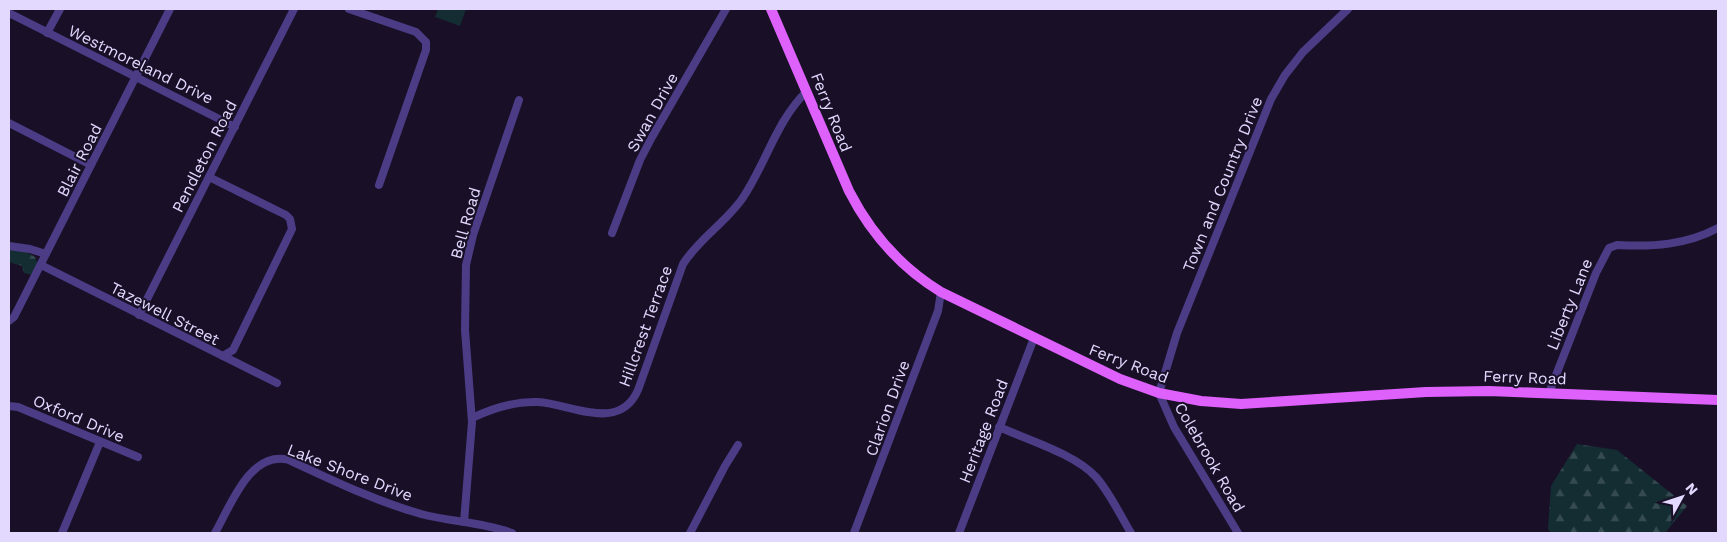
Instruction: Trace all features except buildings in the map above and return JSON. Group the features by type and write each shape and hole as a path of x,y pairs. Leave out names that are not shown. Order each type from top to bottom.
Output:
{"main road":[{"name":"Ferry Road","path":"771,9 849,191 862,216 876,236 901,263 941,292 1120,379 1159,393 1201,401 1241,404 1426,392 1489,391 1718,400"}],"street":[{"path":"47,33 60,9"},
{"name":"Blair Road","path":"9,321 14,317 41,265 170,9"},
{"name":"Pendleton Road","path":"139,315 294,9"},
{"path":"349,9 414,31 424,38 426,50 379,184"},
{"name":"Swan Drive","path":"612,234 648,145 726,9"},
{"name":"Town and Country Drive","path":"1159,393 1177,333 1271,98 1285,75 1303,52 1348,9"},
{"name":"Westmoreland Drive","path":"9,13 234,127"},
{"name":"Hillcrest Terrace","path":"472,418 495,408 528,402 548,403 602,414 621,410 631,401 638,390 683,264 695,247 742,198 785,118 807,91"},
{"name":"Bell Road","path":"472,418 465,330 466,265 473,235 519,100"},
{"path":"9,123 91,165"},
{"path":"209,177 286,215 292,224 291,233 233,350 223,356"},
{"name":"Liberty Lane","path":"1549,393 1596,273 1609,248 1670,244 1705,235 1718,228"},
{"path":"9,246 30,249 46,254"},
{"name":"Tazewell Street","path":"41,265 277,384"},
{"name":"Clarion Drive","path":"854,533 938,311 941,292"},
{"name":"Heritage Road","path":"959,533 1034,338"},
{"name":"Colebrook Road","path":"1159,393 1174,427 1238,533"},
{"name":"Oxford Drive","path":"9,406 18,407 138,457"},
{"path":"464,522 472,418"},
{"path":"999,427 1071,459 1087,469 1103,487 1131,533"},
{"path":"62,533 100,442"},
{"path":"690,533 738,445"},
{"name":"Lake Shore Drive","path":"215,533 251,471 262,462 275,458 289,460 394,505 442,519 512,533"}],"green space":[{"path":"438,9 466,9 460,26 435,17"},
{"path":"9,247 23,250 35,257 39,267 32,275 24,273 22,266 9,262"},
{"path":"1577,444 1617,450 1687,506 1665,533 1551,533 1548,529 1551,486"}]}
